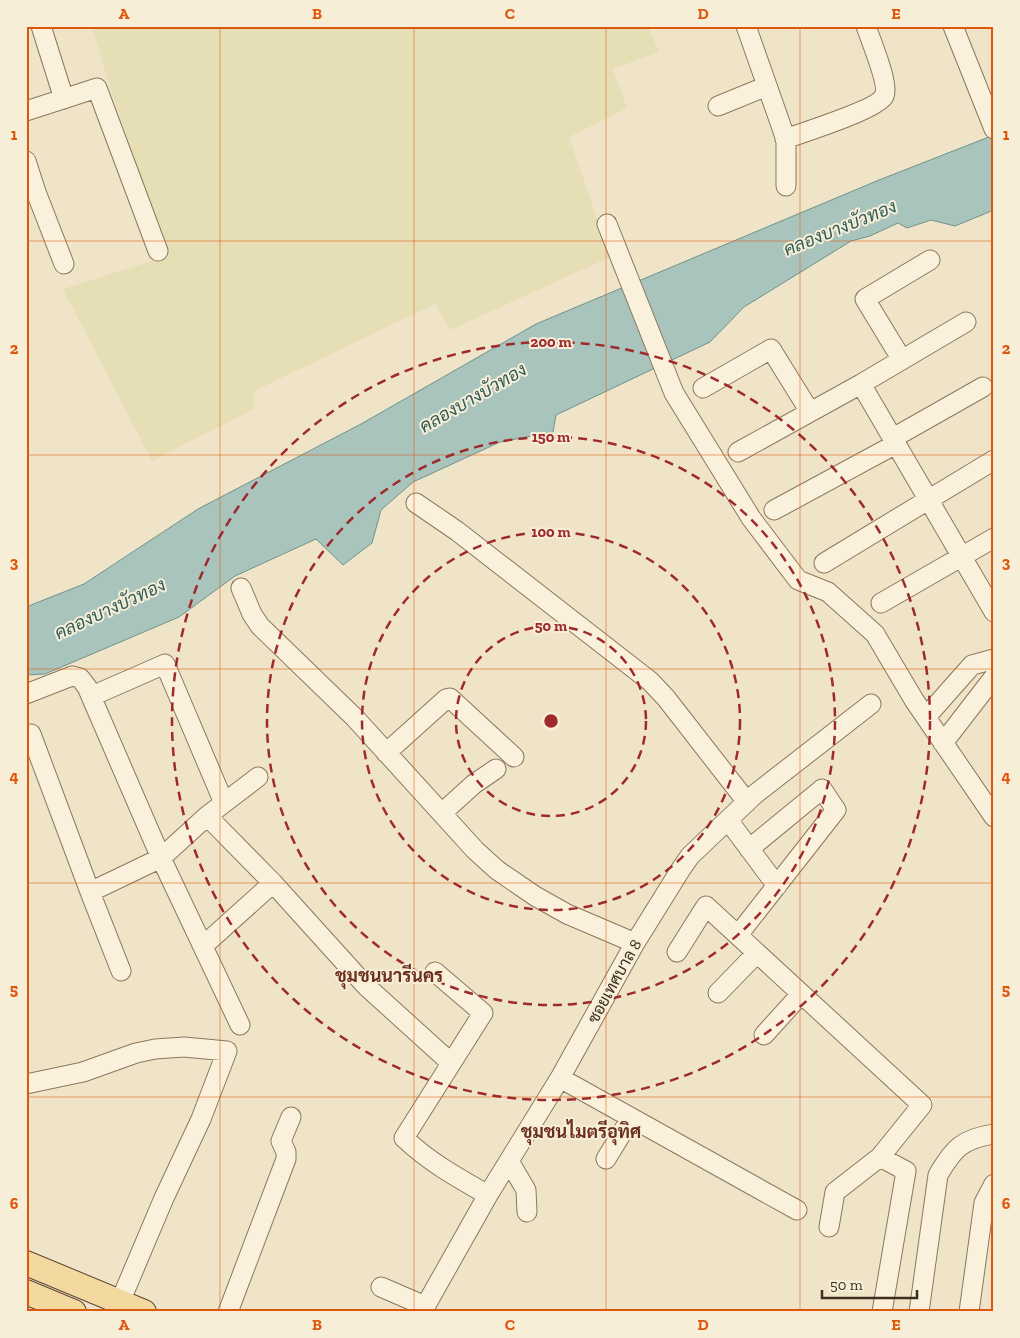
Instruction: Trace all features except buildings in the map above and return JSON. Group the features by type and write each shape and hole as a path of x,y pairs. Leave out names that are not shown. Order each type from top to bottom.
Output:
{"main road":[{"path":"26,1263 144,1312"},
{"path":"26,1292 74,1312"}],"street":[{"path":"40,26 64,99"},
{"path":"746,26 785,139 786,186"},
{"path":"785,139 854,114 880,102 885,96 886,87 866,26"},
{"path":"953,26 994,129"},
{"path":"718,106 767,86"},
{"path":"26,111 97,88 158,251"},
{"path":"26,161 64,264"},
{"path":"607,224 674,393 752,518 798,580 828,592 875,634 926,717 994,818"},
{"path":"902,360 865,299 930,260"},
{"path":"738,452 861,384 966,322"},
{"path":"703,388 771,350 810,412"},
{"path":"861,384 994,612"},
{"path":"774,510 983,387"},
{"path":"824,562 994,460"},
{"path":"416,503 457,531 650,681 666,698 747,802"},
{"path":"881,603 994,538"},
{"path":"241,588 252,614 260,626 355,718 475,850 497,870 568,914 635,943"},
{"path":"926,717 972,665 994,658"},
{"path":"92,696 165,664 224,803"},
{"path":"26,694 76,676 80,678 92,696 161,858 240,1025"},
{"path":"943,743 994,676"},
{"path":"386,753 446,699 450,698 514,757"},
{"name":"ซอยเทศบาล 8","path":"423,1309 488,1195 560,1078 635,943 690,856 747,802 871,704"},
{"path":"32,734 121,971"},
{"path":"442,813 467,790 496,768"},
{"path":"90,892 161,858 207,816 258,777"},
{"path":"738,935 836,810 822,789 749,849"},
{"path":"207,816 273,883 366,986 451,1063"},
{"path":"728,820 777,886"},
{"path":"203,946 273,883"},
{"path":"677,952 706,906 922,1105 880,1157 835,1192 829,1227"},
{"path":"718,993 757,953"},
{"path":"435,972 483,1013 404,1138 420,1154 488,1195"},
{"path":"764,1035 801,994"},
{"path":"26,1084 83,1072 154,1048 184,1047 227,1051 201,1119 164,1198 120,1302"},
{"path":"560,1078 797,1210"},
{"path":"228,1312 286,1158 286,1152 281,1141 291,1116"},
{"path":"606,1158 631,1118"},
{"path":"919,1312 938,1175 948,1158 966,1141 994,1134"},
{"path":"880,1157 906,1171 882,1312"},
{"path":"510,1161 526,1190 527,1212"},
{"path":"969,1312 984,1203 994,1184"},
{"path":"381,1287 423,1309"}],"shaded area":[{"path":"92,26 648,26 659,52 613,69 627,108 569,137 610,257 450,330 435,304 254,391 254,409 152,461 63,289 168,256 107,78"}],"water":[{"name":"คลองบางบัวทอง","path":"994,135 994,210 955,226 931,220 907,228 898,223 870,236 851,241 744,307 710,342 556,415 553,432 500,442 413,482 381,510 372,543 343,565 316,539 235,576 179,617 45,674 26,675 26,607 84,584 198,509 361,424 536,324 879,180"}],"district":[{"name":"ชุมชนนารีนคร","path":"389,976"},
{"name":"ชุมชนไมตรีอุทิศ","path":"581,1132"}]}
